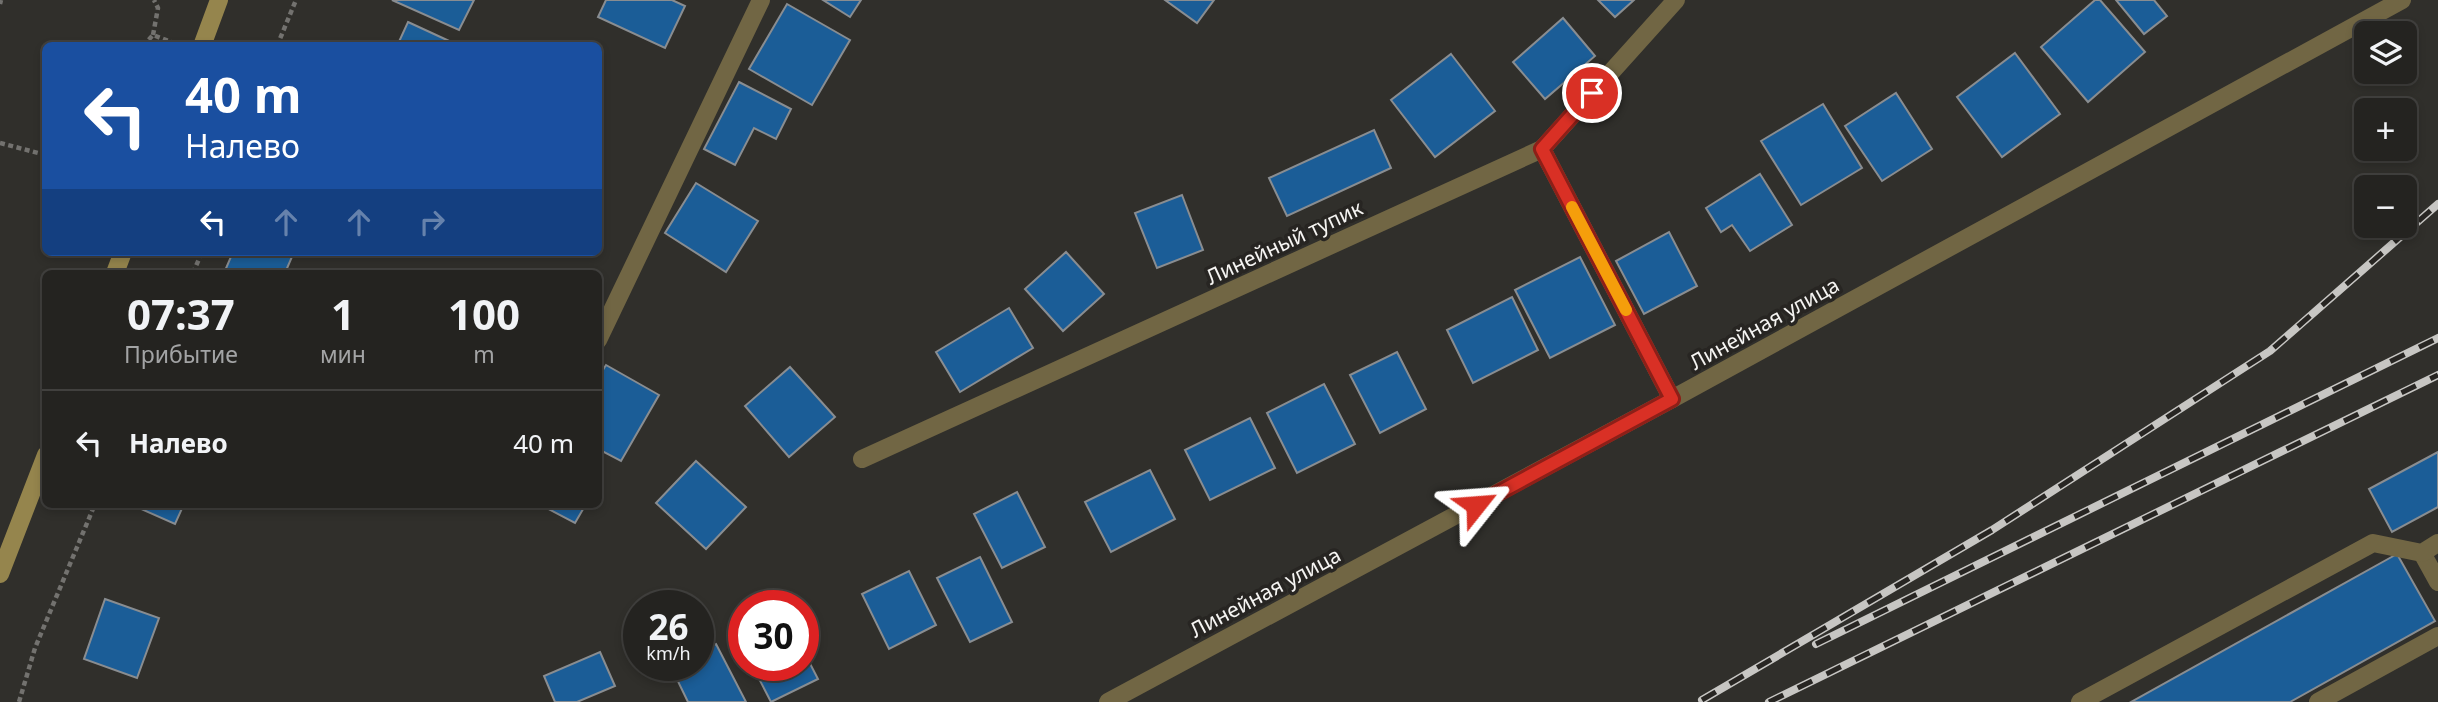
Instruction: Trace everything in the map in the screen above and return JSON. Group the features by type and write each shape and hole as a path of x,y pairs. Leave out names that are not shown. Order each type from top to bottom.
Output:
{"main road":[{"path":"203,42 219,0"},
{"path":"0,574 42,465"}],"street":[{"path":"602,332 761,0"},
{"name":"Линейный тупик","path":"862,459 1542,149 1676,0"},
{"name":"Линейная улица","path":"1108,702 1672,399 2402,0"},
{"path":"1542,149 1672,399"},
{"path":"2080,702 2373,543 2422,553 2438,543"},
{"path":"2422,553 2438,582"},
{"path":"2318,702 2438,636"}],"path":[{"path":"147,42 153,35 158,8 154,0"},
{"path":"278,42 296,0"},
{"path":"153,35 171,42"},
{"path":"0,143 42,154"},
{"path":"19,702 35,648 93,508"}],"building":[{"path":"392,0 474,0 459,30"},
{"path":"606,0 672,0 685,6 665,48 598,17"},
{"path":"823,0 861,0 850,17"},
{"path":"1165,0 1214,0 1197,23"},
{"path":"1598,0 1634,0 1615,17"},
{"path":"2095,0 2100,0 2145,52 2088,102 2041,47"},
{"path":"2116,0 2154,0 2167,16 2144,34"},
{"path":"787,4 850,40 812,105 749,69"},
{"path":"1563,18 1595,56 1545,99 1513,62"},
{"path":"408,22 451,42 399,42"},
{"path":"2015,53 2060,114 2002,157 1957,97"},
{"path":"1451,54 1495,111 1435,157 1391,100"},
{"path":"739,82 791,109 776,139 754,128 735,165 704,149"},
{"path":"1896,93 1932,149 1882,181 1845,126"},
{"path":"1823,104 1862,168 1801,205 1761,141"},
{"path":"1374,130 1391,168 1287,216 1269,178"},
{"path":"1760,174 1792,225 1750,251 1732,225 1721,232 1706,208"},
{"path":"696,183 758,221 726,272 665,233"},
{"path":"1182,195 1203,250 1157,268 1135,213"},
{"path":"1669,232 1697,286 1644,314 1616,261"},
{"path":"1066,252 1104,294 1063,331 1025,289"},
{"path":"231,256 292,256 286,270 225,270"},
{"path":"1580,257 1615,325 1550,358 1515,290"},
{"path":"1512,297 1538,350 1473,383 1447,330"},
{"path":"1009,308 1033,348 960,392 936,352"},
{"path":"1397,352 1426,409 1380,433 1350,375"},
{"path":"606,365 659,395 621,461 602,451 602,372"},
{"path":"790,367 835,417 789,457 745,406"},
{"path":"1324,384 1355,444 1297,473 1267,413"},
{"path":"1250,418 1275,468 1210,500 1185,450"},
{"path":"2438,452 2438,507 2392,532 2369,489"},
{"path":"696,461 746,507 706,549 656,503"},
{"path":"1150,470 1175,519 1111,552 1085,502"},
{"path":"1017,492 1045,547 1002,568 974,514"},
{"path":"139,508 182,508 175,524"},
{"path":"547,508 584,508 575,523"},
{"path":"2397,554 2435,621 2290,702 2131,702"},
{"path":"980,557 1012,622 970,642 937,578"},
{"path":"909,571 936,625 889,649 862,594"},
{"path":"105,599 159,618 137,678 84,659"},
{"path":"716,644 728,667 728,681 735,681 746,702 688,702 678,681 714,681"},
{"path":"600,652 615,686 577,702 555,702 544,676"},
{"path":"760,681 814,681 771,702"}],"railway":[{"path":"1702,700 1992,530 2270,351 2438,204"},
{"path":"1816,644 2438,338"},
{"path":"1769,702 2438,375"}],"slow traffic":[{"path":"1572,207 1626,310"}],"route":[{"path":"1476,505 1672,399 1542,149 1592,93"}]}
